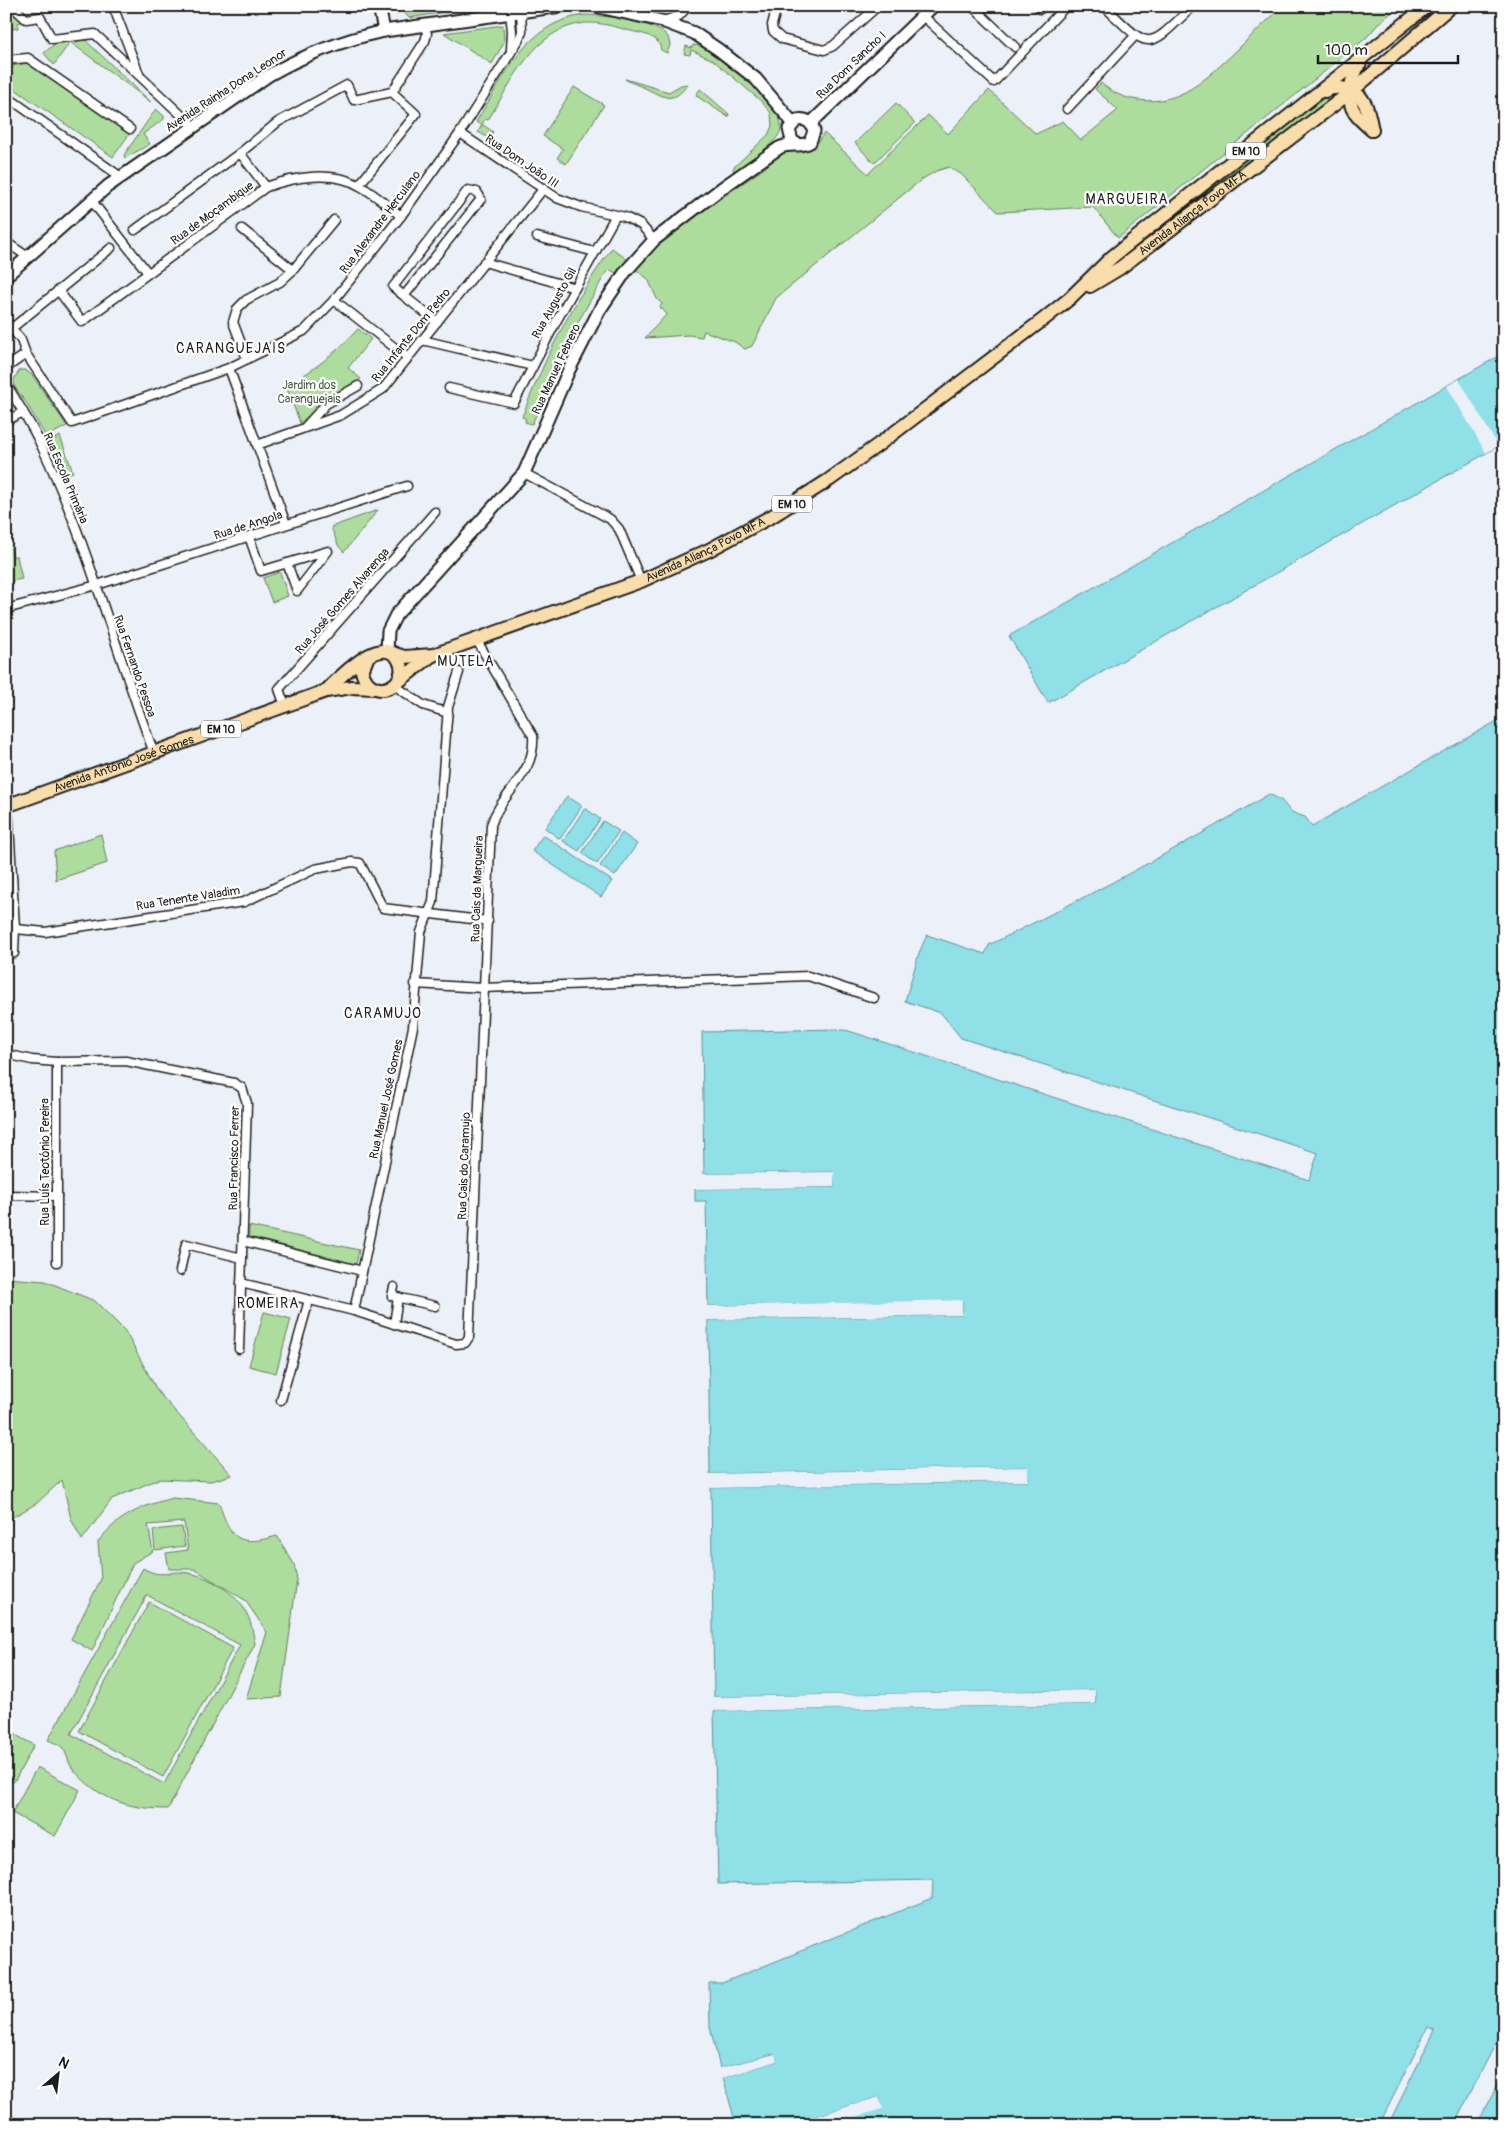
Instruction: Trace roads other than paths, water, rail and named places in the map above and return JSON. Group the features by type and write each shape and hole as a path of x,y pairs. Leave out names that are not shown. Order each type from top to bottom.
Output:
{"main road":[{"path":"379,6 384,31"},
{"name":"Avenida Rainha Dona Leonor","path":"6,276 90,200 269,75 292,62 355,38 384,31 561,6"},
{"path":"594,6 662,21 694,33 747,71 766,90 793,123"},
{"name":"Rua Dom Sancho I","path":"811,123 934,6"},
{"name":"Avenida Aliança Povo MFA","path":"1069,299 1112,257 1363,59 1427,6"},
{"name":"Avenida Aliança Povo MFA","path":"390,652 404,657 433,655 640,580 717,545 774,515 829,480 882,442 1069,299 1120,268 1352,91 1450,6"},
{"path":"1319,93 1332,87 1352,91 1351,82 1363,59"},
{"path":"801,119 811,123 814,131 813,138 807,144 799,145 790,138 789,129 793,123 801,119"},
{"name":"Rua Manuel Febrero","path":"390,652 388,631 396,615 524,473 570,370 599,311 626,271 654,240 722,188 783,145 799,145"},
{"name":"EM 10","path":"368,656 377,651 390,652"},
{"path":"390,652 401,665 401,674 396,684"},
{"name":"Avenida Aliança Povo MFA","path":"396,684 433,655"},
{"path":"368,656 363,666 364,676 374,688"},
{"name":"Avenida António José Gomes","path":"326,691 368,656"},
{"name":"EM 10","path":"374,688 385,689 396,684"},
{"name":"Avenida António José Gomes","path":"7,806 326,691 352,687 374,688"}],"street":[{"path":"12,6 26,19 40,17 52,39 95,34 194,127"},
{"path":"113,6 139,76"},
{"path":"662,21 679,16 688,6"},
{"path":"777,6 772,25 773,31 782,39 824,50 833,46 878,6"},
{"path":"972,6 1018,50"},
{"path":"923,16 994,82 1018,50 1066,6"},
{"path":"1104,6 1135,36 1145,40 1156,40 1193,6"},
{"name":"Rua Alexandre Herculano","path":"26,354 72,423 229,368 304,331 334,300 401,216 460,133 511,50 515,12"},
{"path":"135,230 240,153 278,122 347,84 354,100 392,92 425,41 427,34 426,25"},
{"path":"1067,109 1135,36"},
{"path":"6,60 28,58 130,129"},
{"path":"360,185 416,114 392,92"},
{"path":"6,96 121,177"},
{"name":"Rua Dom João III","path":"460,133 557,198 581,207 616,215 642,226 654,240"},
{"path":"240,153 266,187"},
{"name":"Rua de Moçambique","path":"58,290 82,322 266,187 288,180 315,177 337,179 360,185 401,216"},
{"name":"Rua Infante Dom Pedro","path":"257,445 340,415 383,389 544,188"},
{"path":"404,296 481,199 477,192 468,190 393,287 404,296 436,322"},
{"path":"90,200 148,273"},
{"name":"Rua Augusto Gil","path":"450,388 514,403 616,215"},
{"path":"247,359 233,322 237,308 246,300 272,287 293,270 334,220"},
{"path":"242,230 293,270"},
{"path":"537,237 596,252"},
{"path":"6,242 28,257"},
{"path":"12,328 111,248"},
{"path":"484,262 575,288"},
{"path":"334,300 408,358"},
{"path":"6,321 21,340 26,354 6,368"},
{"path":"422,340 533,366"},
{"path":"229,368 286,524"},
{"name":"Rua Escola Primária","path":"6,384 40,443 97,585"},
{"path":"304,428 326,404 358,386"},
{"path":"6,421 23,412"},
{"path":"524,473 610,519 619,529 640,580"},
{"name":"Rua de Angola","path":"6,609 97,585 407,486"},
{"name":"Rua José Gomes Alvarenga","path":"288,705 283,700 279,689 435,512"},
{"path":"249,536 261,571 287,563 320,553 328,551 297,591 287,563"},
{"name":"Rua Fernando Pessoa","path":"97,585 132,698 154,753"},
{"name":"Rua Cais da Margueira","path":"476,639 533,736 534,750 529,766 495,814 490,825 488,921 483,988"},
{"name":"Rua Manuel José Gomes","path":"354,1311 413,1027 415,984 421,932 433,902 448,713 458,672"},
{"path":"396,684 423,705 448,713"},
{"path":"6,954 14,953 15,928 7,806"},
{"name":"Rua Tenente Valadim","path":"6,928 44,932 244,902 315,869 352,862 360,863 383,908 429,913"},
{"path":"429,913 488,921"},
{"path":"415,984 483,988 808,976 874,998"},
{"name":"Rua Cais do Caramujo","path":"394,1324 456,1344 466,1343 470,1333 483,988"},
{"name":"Rua Francisco Ferrer","path":"6,1054 32,1060 57,1062 126,1061 234,1083 242,1088 247,1098 239,1349"},
{"name":"Rua Luís Teotónio Pereira","path":"57,1062 57,1262"},
{"path":"6,1195 57,1196"},
{"path":"243,1241 362,1272"},
{"path":"180,1271 186,1244 242,1258"},
{"path":"241,1283 354,1311 394,1324 398,1297"},
{"path":"394,1288 392,1296 435,1306"},
{"path":"281,1400 309,1300"}],"water":[{"path":"1504,353 1504,443 1048,703 1009,636"},
{"path":"1504,717 1504,2027 1454,2125 1388,2125 1435,2030 1428,2027 1379,2125 817,2125 882,2109 879,2097 787,2125 736,2125 723,2078 777,2061 774,2054 720,2068 710,2027 709,1983 722,1983 932,1898 933,1880 718,1884 714,1711 1095,1704 1095,1690 714,1697 711,1488 1028,1481 1027,1467 710,1474 708,1320 962,1315 962,1301 708,1306 706,1201 695,1201 695,1189 834,1187 833,1172 704,1174 702,1032 837,1029 849,1031 1309,1180 1318,1153 961,1038 941,1013 905,1001 919,953 927,935 985,954 989,945 1131,872 1269,794 1281,800 1291,812 1305,817 1312,826"},
{"path":"567,796 582,806 560,839 545,828"},
{"path":"585,808 600,819 579,851 563,841"},
{"path":"603,821 619,831 597,864 582,853"},
{"path":"622,833 637,844 615,876 600,866"},
{"path":"543,835 612,881 601,897 532,851"},
{"path":"1504,2072 1504,2125 1477,2125"}],"district":[{"name":"MARGUEIRA","path":"1127,199"},
{"name":"CARANGUEJAIS","path":"231,348"},
{"name":"MUTELA","path":"466,661"},
{"name":"CARAMUJO","path":"383,1013"},
{"name":"ROMEIRA","path":"268,1303"}],"park label":[{"name":"Jardim dos Caranguejais","path":"309,392"}]}
